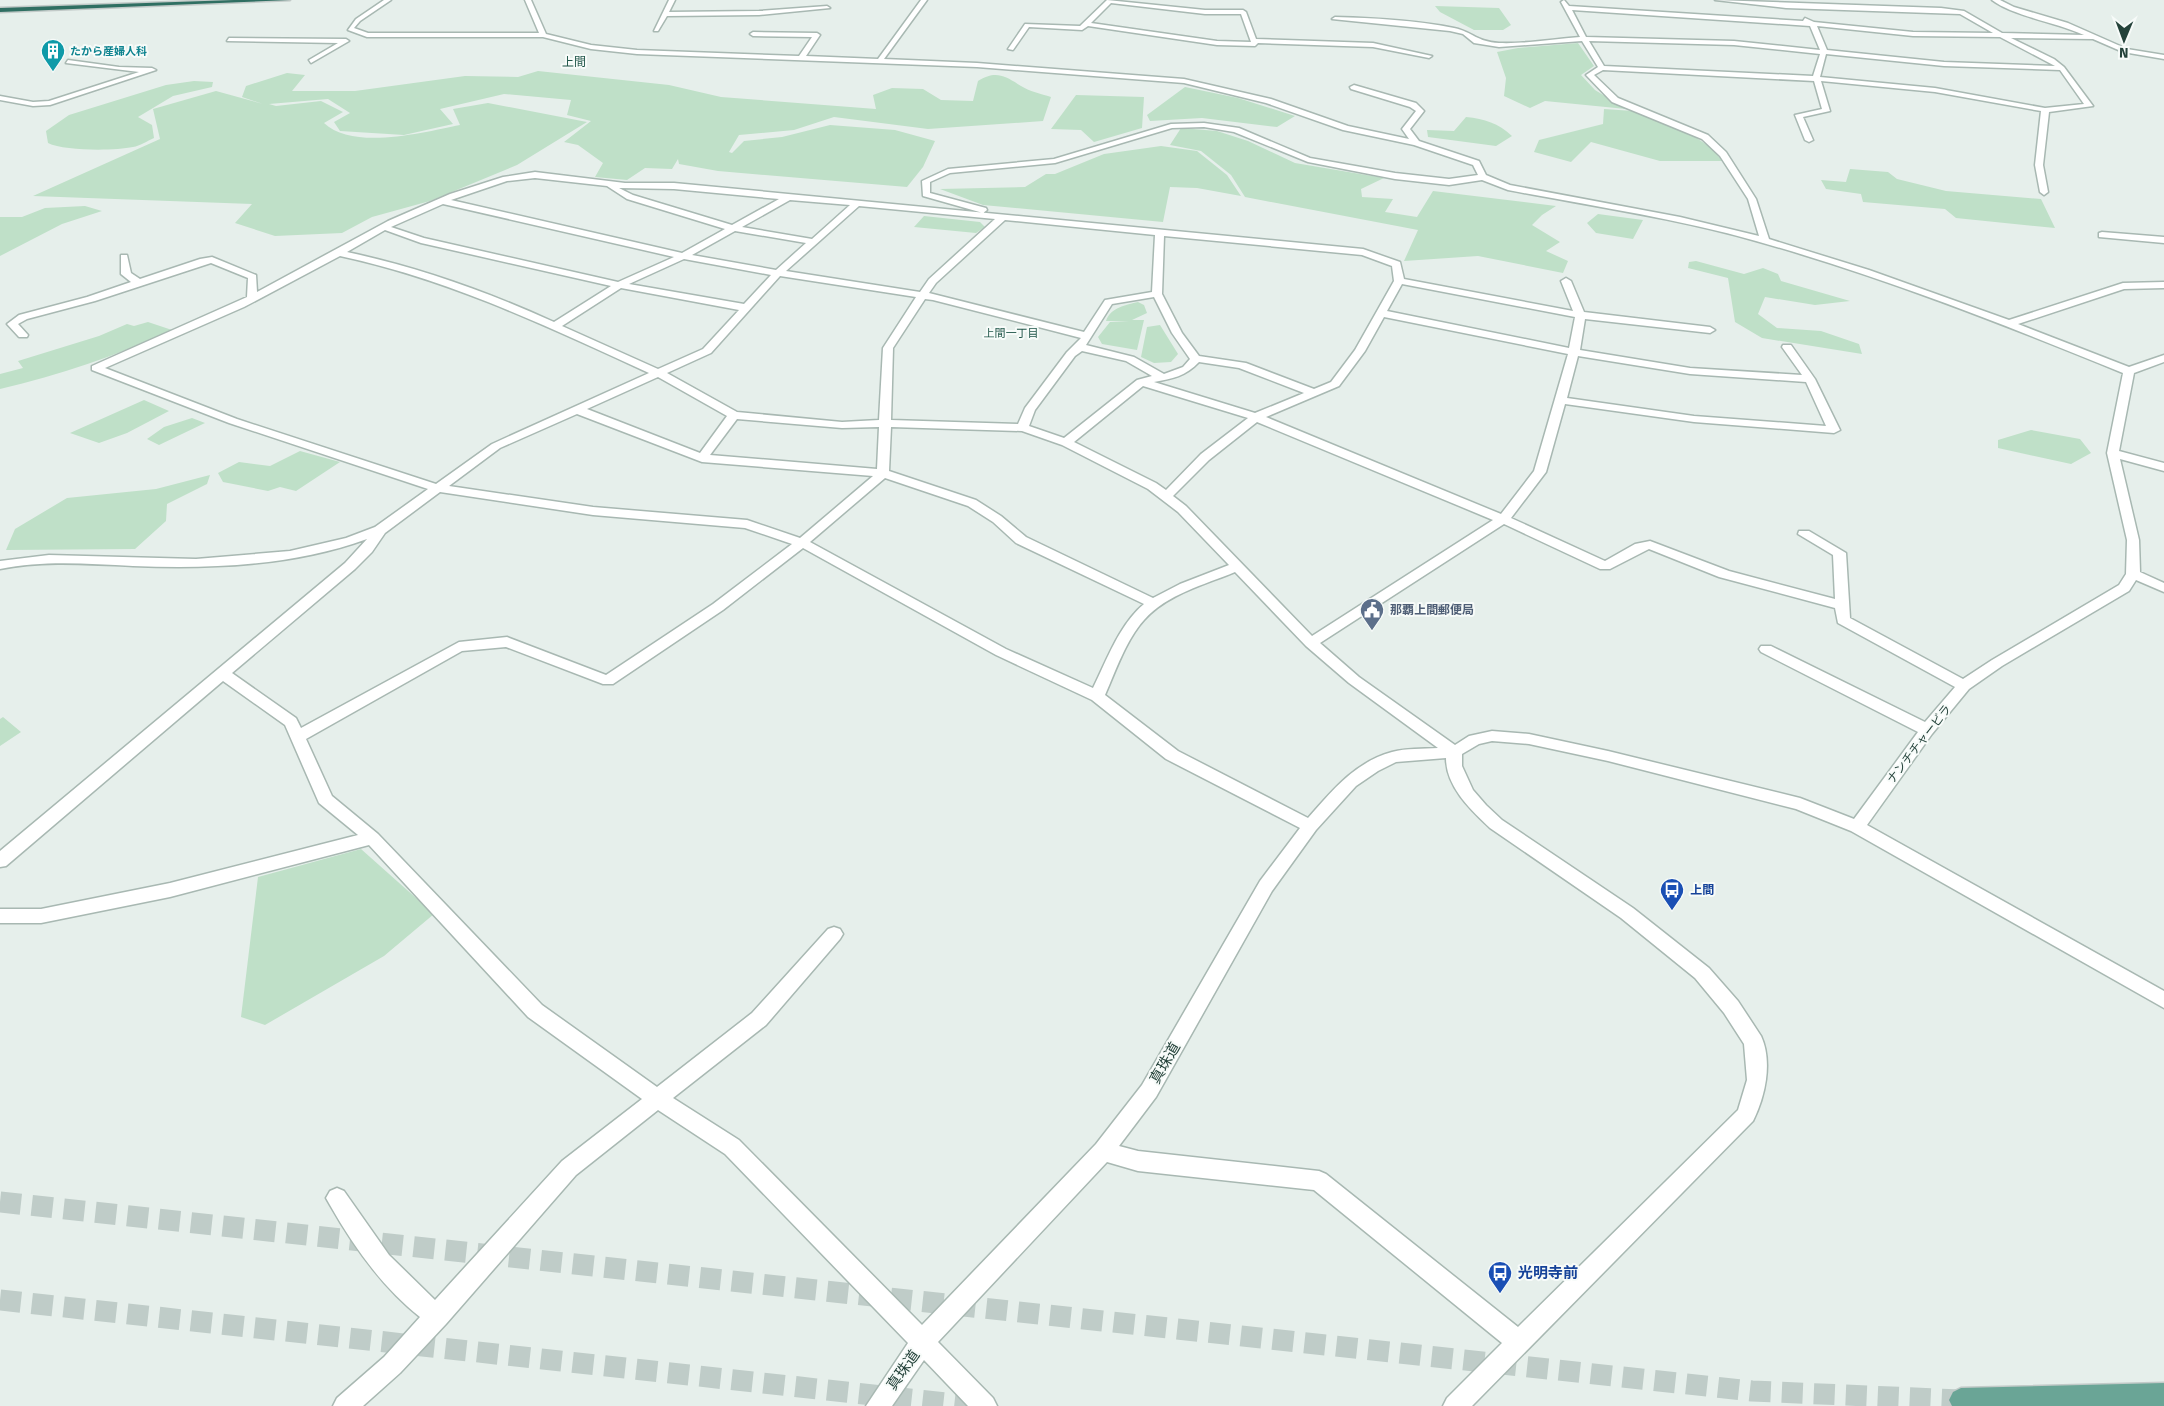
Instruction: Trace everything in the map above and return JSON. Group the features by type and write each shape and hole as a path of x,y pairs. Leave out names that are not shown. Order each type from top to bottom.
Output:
{"highway":[{"path":"0,10 287,0"}],"main road":[{"path":"1961,1400 2164,1395"}],"street":[{"path":"388,0 358,20 350,29 360,34 543,35 591,47 637,52 977,66 1184,81 1268,101 1346,128 1416,144 1476,162 1483,177"},
{"path":"528,0 543,35"},
{"path":"656,30 672,0"},
{"path":"880,62 924,0"},
{"path":"1186,10 1192,0"},
{"path":"1563,0 1602,68"},
{"path":"1718,0 1786,6 1962,12 2000,35 2052,60 2062,68 2089,106 2046,110 1952,91 1816,78 1602,68 1590,75 1615,100 1705,137 1723,154 1752,198 1765,242"},
{"path":"1778,0 1812,24 1824,51 1816,78 1826,111 1799,115 1809,140"},
{"path":"1995,0 2012,8 2066,24 2125,51 2164,57"},
{"path":"1011,49 1028,26 1082,28 1110,1 1186,10 1243,12 1254,41"},
{"path":"1920,2 1942,10"},
{"path":"666,14 759,13 827,8"},
{"path":"1567,8 1812,24 1913,34 2093,36"},
{"path":"1335,19 1364,20 1450,29 1465,32 1476,42 1499,45 1584,38 1734,43 1944,64 2062,68"},
{"path":"1086,24 1217,43 1255,44 1254,41"},
{"path":"311,60 360,34"},
{"path":"753,34 817,35 801,58"},
{"path":"229,40 346,41"},
{"path":"1254,41 1373,45 1429,56"},
{"path":"0,98 33,104 50,103 152,70 119,69 68,62"},
{"path":"1354,87 1413,104 1420,111 1406,129 1416,144"},
{"path":"2044,192 2039,165 2046,110"},
{"path":"1018,219 926,194 926,181 948,171 1055,161 1171,126 1204,125 1236,130 1308,160 1396,176 1449,182 1483,177 1508,187 1704,225 1879,276 2010,323 2129,371 2164,358"},
{"path":"1167,496 1204,457 1256,417 1335,384 1360,351 1399,282 1397,264 1362,252 1160,231 856,205 674,186 606,184 535,175 506,179 443,201 384,228 252,298 96,368 234,421 437,488 593,511 747,524 803,543 1001,652 1097,696 1172,755 1310,826"},
{"path":"606,184 630,197 733,228 814,242"},
{"path":"555,326 619,285 683,256 787,198"},
{"path":"443,201 683,256 778,273 923,295 1087,336"},
{"path":"0,565 36,558 195,564 252,560 340,544 380,530 496,446 707,352 778,273 856,205"},
{"path":"298,737 459,647 507,642 608,681 632,661 718,608 803,543 883,473 887,423 888,348 932,281 1002,218"},
{"path":"384,228 421,240 619,285 747,308"},
{"path":"1160,231 1157,294 1177,333 1196,358 1238,364 1314,393"},
{"path":"2102,235 2164,240"},
{"path":"340,253 381,262 460,288 555,326 660,374 734,415 842,425 887,423 1023,428 1066,443 1152,486 1167,496 1182,508 1311,643 1354,680 1454,752"},
{"path":"124,257 126,274 138,282"},
{"path":"22,335 12,324 23,317 91,299 203,261 212,260 253,276 252,298"},
{"path":"1311,643 1503,519 1540,472 1574,352 1580,315 1566,281"},
{"path":"1399,282 1580,315 1710,330"},
{"path":"2010,323 2123,286 2164,285"},
{"path":"1023,428 1029,410 1070,354 1080,347 1109,302 1157,294"},
{"path":"1380,313 1574,352 1690,370 1810,379"},
{"path":"1080,347 1130,359 1163,378"},
{"path":"1560,400 1694,419 1834,430 1810,379 1787,347"},
{"path":"1066,443 1142,382 1163,378 1187,369 1196,358"},
{"path":"2129,371 2113,453 2133,540 2133,574 2164,588"},
{"path":"1142,382 1256,417 1503,519 1605,566 1640,547 1650,545 1724,574 1842,605"},
{"path":"578,410 702,458 883,473 972,503 997,519 1021,540 1064,559 1154,604"},
{"path":"702,458 734,415"},
{"path":"2113,453 2164,467"},
{"path":"0,861 355,561 367,549 380,530"},
{"path":"1804,534 1840,553 1844,620 1964,686"},
{"path":"1097,696 1138,618 1154,604 1176,592 1238,566"},
{"name":"ナンチチャービラ","path":"1857,827 1927,730 1964,686 1997,663 2124,588 2133,574"},
{"path":"1766,649 1927,730"},
{"path":"222,673 291,722 325,798 372,838 535,1011 656,1098 732,1147 985,1406"},
{"path":"1454,752 1474,740 1492,736 1529,739 1608,756 1800,804 1857,827 2164,1000"},
{"path":"1454,752 1454,766 1466,794 1496,824 1627,913 1702,973 1731,1007 1754,1042 1757,1080 1746,1115 1455,1406"},
{"name":"真珠道","path":"878,1406 923,1341 1103,1151 1149,1091 1266,886 1310,826 1350,782 1372,767 1394,757 1454,752"},
{"path":"0,916 41,916 170,890 372,838"},
{"path":"345,1406 392,1365 569,1168 656,1098 759,1020 834,934"},
{"path":"1103,1151 1138,1161 1320,1181 1519,1342"},
{"path":"337,1198 376,1257 414,1299 438,1316"}],"green space":[{"path":"1435,6 1499,8 1511,25 1503,30 1474,30 1440,12"},
{"path":"1578,43 1594,66 1581,75 1595,90 1626,109 1545,101 1530,108 1504,96 1506,78 1497,52 1518,48"},
{"path":"538,71 669,85 721,97 876,109 873,95 892,88 923,89 941,100 973,101 978,81 995,75 1005,77 1028,89 1051,97 1043,121 928,129 834,117 794,130 739,135 729,152 732,153 744,141 782,137 830,125 895,130 935,141 923,167 907,187 718,171 679,164 678,159 672,169 645,168 627,180 595,177 603,163 578,145 564,142 591,121 567,115 571,100 504,94 440,109 453,124 404,135 340,131 334,122 350,113 328,99 269,104 276,106 321,101 343,112 324,123 337,131 353,136 371,138 409,135 460,125 453,109 488,103 587,122 517,165 430,201 372,217 342,233 275,236 235,223 252,204 33,196 160,139 153,109 216,91 263,104 242,97 246,86 287,73 305,75 292,91 355,91 465,76 518,77"},
{"path":"194,81 213,82 212,87 173,96 138,117 152,125 154,138 141,145 89,150 65,148 48,143 46,131 69,115 166,85"},
{"path":"1185,87 1238,98 1295,116 1277,127 1202,118 1150,121 1147,115"},
{"path":"1076,95 1144,97 1142,128 1094,142 1081,130 1051,129"},
{"path":"1604,109 1633,111 1695,137 1713,149 1722,161 1660,161 1591,142 1571,162 1534,152 1539,140 1603,124"},
{"path":"1466,117 1491,122 1512,136 1496,146 1428,137 1427,130 1454,131"},
{"path":"1181,128 1217,131 1248,141 1295,163 1384,178 1361,189 1362,197 1393,199 1385,212 1417,217 1433,191 1556,206 1542,215 1532,225 1560,242 1546,251 1568,261 1563,273 1478,256 1404,261 1418,230 1245,197 1231,175 1201,151 1170,145"},
{"path":"1161,146 1197,151 1227,175 1241,196 1197,188 1170,187 1163,222 983,205 940,189 1025,187 1046,174 1055,174 1104,154"},
{"path":"1850,169 1888,172 1897,179 1946,191 2041,199 2055,228 1956,218 1945,209 1863,202 1861,194 1826,189 1821,180 1846,182"},
{"path":"85,206 102,211 62,224 0,256 0,217 22,217 45,208"},
{"path":"1598,214 1643,220 1633,239 1596,233 1587,223"},
{"path":"924,216 980,222 985,227 976,233 914,227"},
{"path":"1696,261 1744,274 1763,268 1778,274 1781,281 1850,301 1815,305 1765,297 1758,314 1777,328 1821,331 1859,344 1862,354 1762,338 1735,322 1728,278 1688,268 1689,262"},
{"path":"1138,302 1144,305 1147,313 1132,320 1144,320 1137,350 1102,344 1098,337 1110,322 1129,321 1106,321 1108,316 1119,307"},
{"path":"148,322 172,330 88,364 0,389 0,374 23,368 18,361 99,336 127,324 134,326"},
{"path":"1160,325 1178,354 1171,362 1154,363 1141,357 1147,327"},
{"path":"144,400 169,411 127,433 99,443 70,433"},
{"path":"192,418 205,423 159,445 147,439 164,427"},
{"path":"2031,430 2080,439 2091,453 2071,464 1998,448 1998,440"},
{"path":"300,451 340,462 296,491 280,487 268,491 223,482 218,473 239,462 270,466"},
{"path":"210,475 207,484 167,504 166,521 135,549 6,550 15,529 67,498 156,489"},
{"path":"3,717 21,732 0,746 0,719"},
{"path":"361,849 434,914 384,956 265,1025 241,1017 258,877"}],"tunnel":[{"path":"0,1202 1752,1391 1961,1400"},
{"path":"0,1300 974,1406"}],"place":[{"name":"たから産婦人科","path":"53,72"},
{"name":"那覇上間郵便局","path":"1372,631"},
{"name":"上間","path":"1672,911"},
{"name":"光明寺前","path":"1500,1294"}],"district":[{"name":"上間","path":"574,62"},
{"name":"上間一丁目","path":"1011,333"}]}
